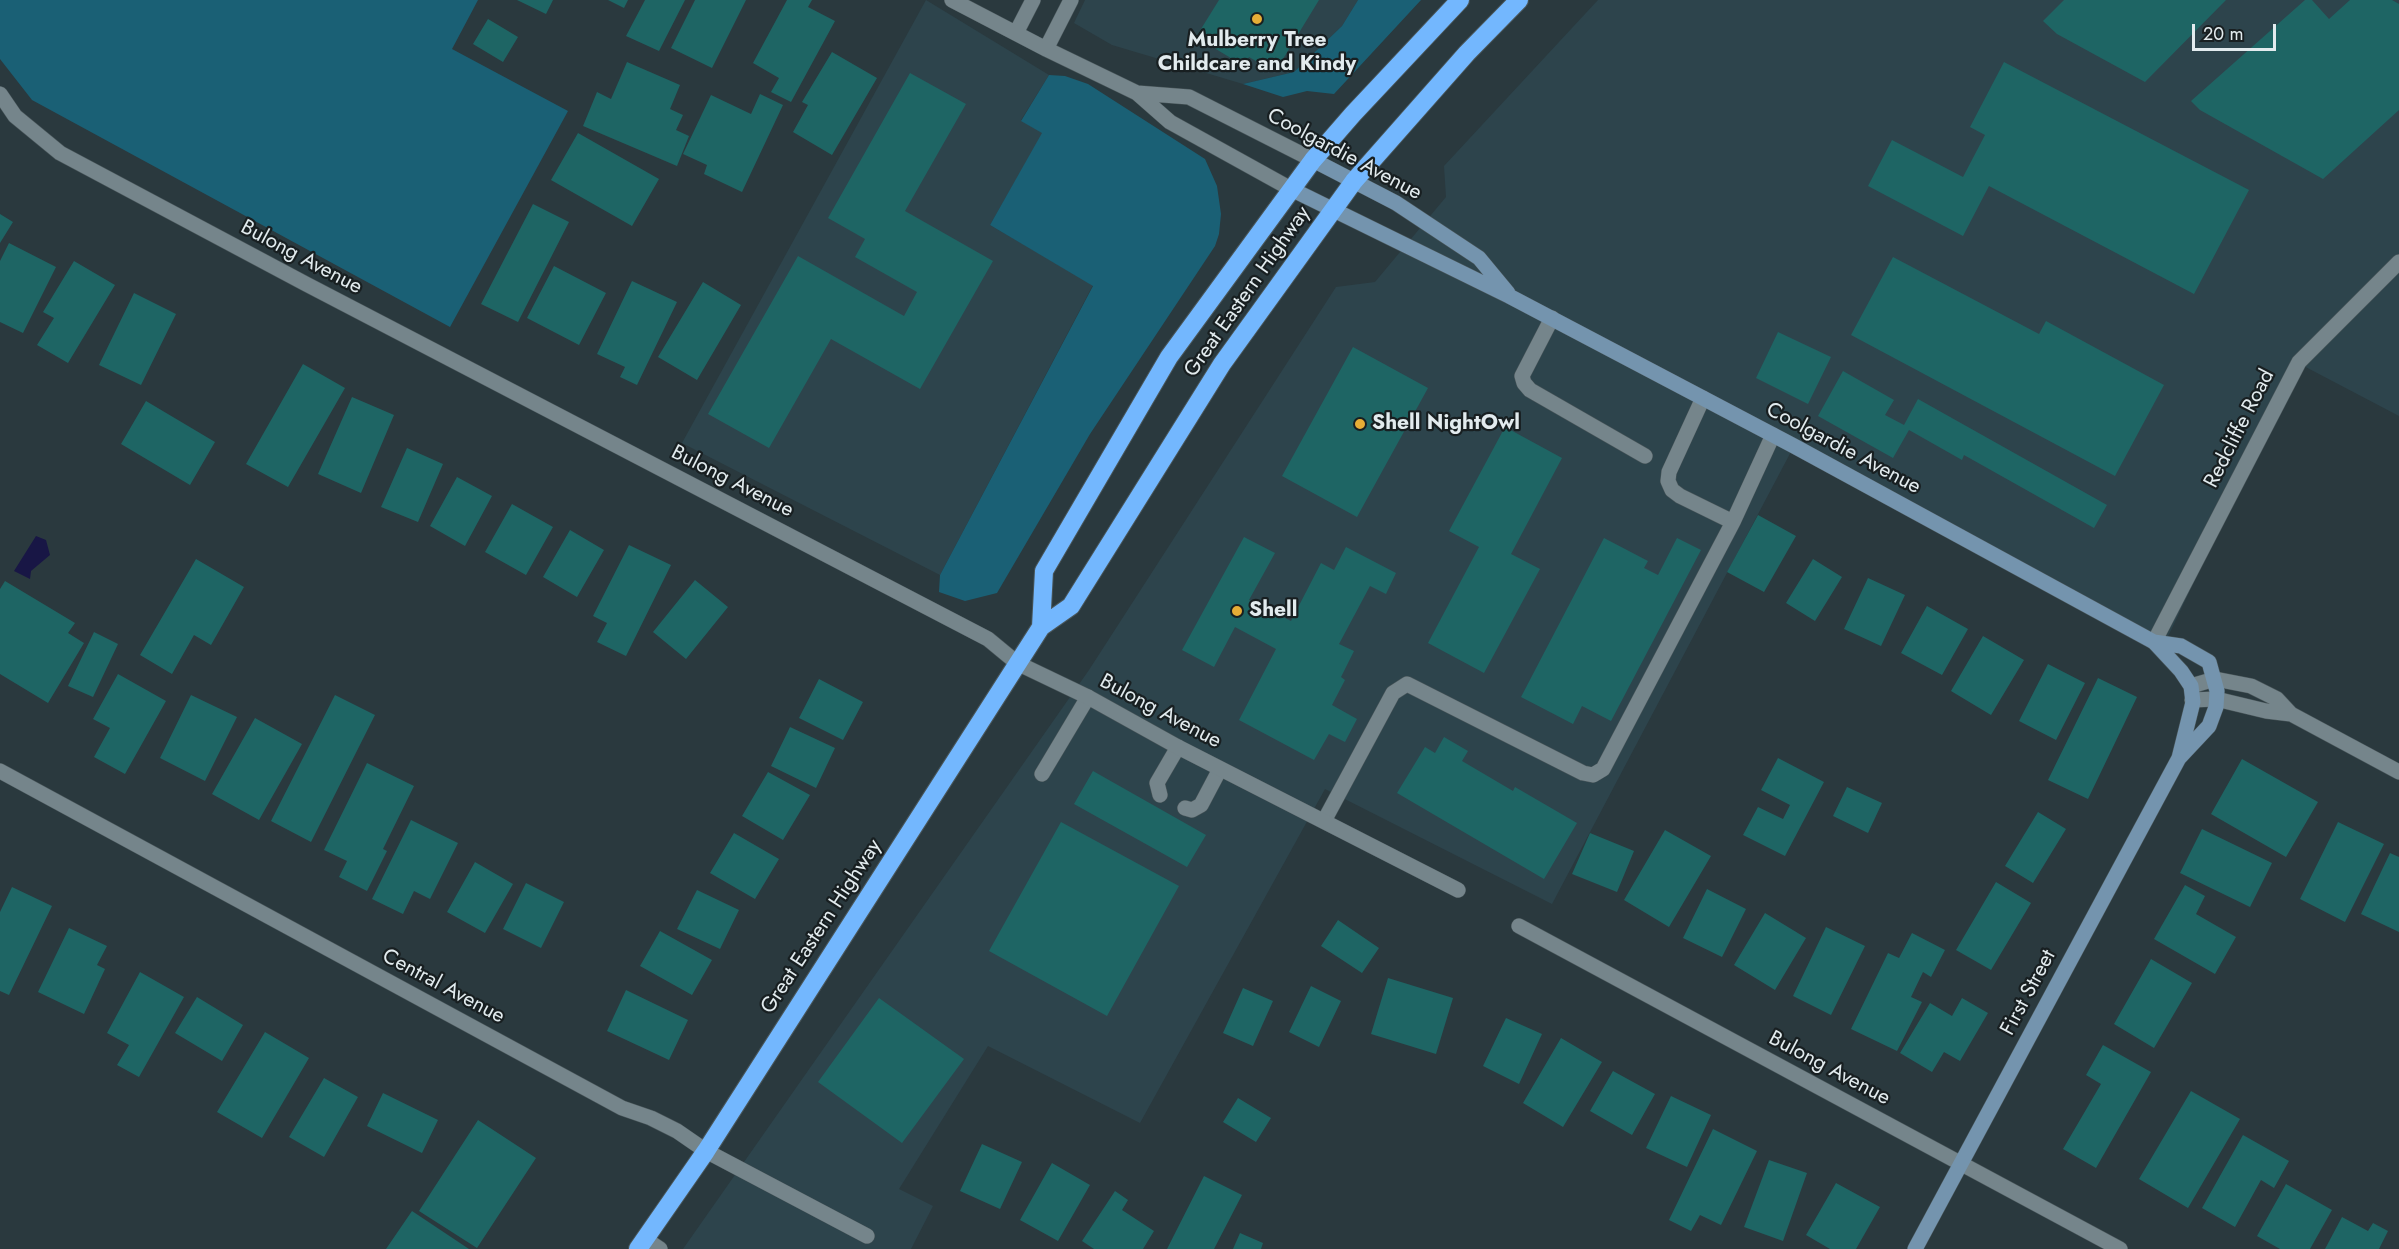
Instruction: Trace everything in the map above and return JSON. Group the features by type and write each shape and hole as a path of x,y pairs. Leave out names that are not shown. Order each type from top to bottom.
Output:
{"highway":[{"name":"Great Eastern Highway","path":"1041,627 1044,571 1088,492 1169,357 1313,160 1460,0"},
{"name":"Great Eastern Highway","path":"641,1244 706,1150 1041,627 1071,606 1222,364 1354,182 1467,53 1519,0"}],"street":[{"name":"Coolgardie Avenue","path":"952,0 1137,93 1170,122 1291,189 1552,318 2154,642 2181,670 2192,693"},
{"path":"1016,33 1033,0"},
{"path":"1046,49 1071,0"},
{"name":"Coolgardie Avenue","path":"1137,93 1189,97 1396,202 1479,258 1509,296"},
{"name":"Bulong Avenue","path":"0,94 15,116 60,153 306,284 988,639 1017,663 1088,697 1220,769 1458,890"},
{"name":"Redcliffe Road","path":"2154,642 2299,362 2399,262"},
{"path":"1552,318 1522,376 1524,383 1530,390 1645,456"},
{"path":"1703,398 1669,472 1668,481 1672,490 1680,496 1733,522"},
{"path":"1324,821 1394,693 1407,684 1583,773 1593,775 1603,769 1733,522 1773,435"},
{"name":"Coolgardie Avenue","path":"2154,642 2181,646 2197,653 2209,662 2216,690"},
{"path":"2192,693 2251,686 2277,699 2291,714 2399,772"},
{"path":"2216,690 2266,711 2291,714"},
{"name":"First Street","path":"1915,1249 2179,758 2209,726 2216,690"},
{"name":"First Street","path":"2179,758 2192,693"},
{"path":"1042,774 1088,697"},
{"path":"1160,795 1157,783 1179,747"},
{"path":"1185,808 1192,810 1201,804 1220,769"},
{"name":"Central Avenue","path":"0,771 622,1108 651,1118 677,1131 706,1150 867,1236"},
{"name":"Bulong Avenue","path":"1519,926 2120,1249"},
{"path":"641,1244 660,1249"}],"shaded area":[{"path":"0,0 478,0 452,49 568,111 450,327 32,100 0,59"},
{"path":"926,0 1049,75 1021,120 1043,133 990,225 1093,285 940,575 682,443"},
{"path":"1085,0 1358,0 1342,26 1294,72 1243,84 1112,45 1074,23"},
{"path":"1358,0 1421,0 1334,94 1307,91 1283,97 1243,84 1294,72 1342,26"},
{"path":"1598,0 2399,0 2399,416 2298,363 2163,647 1794,446 1552,904 1325,789 1140,1123 988,1046 899,1189 933,1206 911,1249 683,1249 1089,670 1336,287 1375,282 1446,197 1444,166"},
{"path":"1049,75 1065,76 1088,84 1205,159 1217,186 1221,214 1219,234 1215,246 1090,434 997,593 965,601 939,592 940,575 1093,286 990,225 1042,133 1021,121"},
{"path":"36,536 46,540 50,555 31,571 30,579 14,571"}],"building":[{"path":"517,0 553,0 546,14"},
{"path":"608,0 628,0 624,8"},
{"path":"645,0 685,0 659,51 626,36"},
{"path":"695,0 746,0 712,68 671,48"},
{"path":"787,0 812,0 808,7 835,21 791,102 771,92 779,78 753,63"},
{"name":"Mulberry Tree Childcare and Kindy","path":"1219,0 1319,0 1275,72 1249,57 1244,66 1196,37"},
{"path":"2064,0 2226,0 2145,82 2057,34 2043,21"},
{"path":"2305,0 2312,0 2329,19 2350,0 2392,0 2399,4 2399,110 2323,179 2200,110 2191,101"},
{"path":"488,19 518,37 503,62 473,44"},
{"path":"832,52 877,78 832,155 793,132 808,105 802,102"},
{"path":"627,62 680,85 670,109 683,115 676,130 689,136 677,166 583,126 597,92 611,99"},
{"path":"2004,62 2249,190 2194,294 1989,186 1963,236 1868,186 1892,140 1963,177 1985,135 1970,127"},
{"path":"910,73 966,104 905,211 993,261 920,389 831,339 769,448 708,414 798,256 904,316 917,292 855,257 865,239 828,218"},
{"path":"760,94 783,105 742,192 704,174 707,165 683,154 711,95 751,114"},
{"path":"578,133 659,179 632,226 551,180"},
{"path":"533,204 569,222 518,322 481,304"},
{"path":"0,214 13,222 0,243"},
{"path":"9,243 56,267 23,333 0,322 0,261"},
{"path":"1893,257 2039,334 2046,321 2164,385 2115,476 1851,335"},
{"path":"74,261 115,285 68,363 37,345 54,318 43,312"},
{"path":"554,266 606,293 579,345 527,318"},
{"path":"632,281 677,302 637,385 620,377 625,367 597,354"},
{"path":"703,282 741,305 697,380 658,357"},
{"path":"134,293 176,314 141,385 99,365"},
{"path":"1778,332 1831,357 1808,404 1756,378"},
{"path":"1353,347 1428,388 1357,517 1282,476"},
{"path":"303,364 345,388 288,487 246,464"},
{"path":"1843,371 1894,400 1885,415 1904,425 1918,399 2107,505 2094,528 1964,455 1962,460 1909,430 1893,458 1818,416"},
{"path":"352,397 394,415 361,493 318,474"},
{"path":"146,401 215,442 190,485 121,444"},
{"path":"1505,427 1562,458 1511,554 1540,569 1484,673 1428,643 1479,547 1449,531"},
{"path":"407,448 443,464 418,522 381,507"},
{"path":"457,477 492,496 465,546 430,526"},
{"path":"512,504 553,527 526,575 485,552"},
{"path":"1758,515 1796,536 1764,592 1727,572"},
{"path":"570,530 604,550 577,597 543,577"},
{"path":"1244,537 1275,553 1249,600 1291,621 1321,563 1334,570 1346,547 1396,573 1386,594 1370,586 1339,644 1354,651 1341,677 1345,680 1332,705 1357,719 1345,742 1329,734 1314,760 1239,720 1276,649 1235,627 1214,667 1182,650"},
{"path":"1604,538 1648,561 1644,568 1658,575 1677,538 1701,550 1611,721 1582,706 1573,724 1521,697"},
{"path":"629,545 671,565 626,656 597,642 607,623 593,616"},
{"path":"196,559 244,587 211,645 194,635 172,674 140,655"},
{"path":"1813,559 1842,577 1815,621 1786,603"},
{"path":"1868,578 1905,595 1881,646 1844,629"},
{"path":"695,580 728,607 686,659 653,632"},
{"path":"5,581 75,623 68,633 84,643 48,703 0,674 0,589"},
{"path":"1927,606 1968,629 1942,675 1901,653"},
{"path":"94,632 118,644 93,697 68,686"},
{"path":"1983,636 2024,660 1991,715 1951,691"},
{"path":"2048,664 2085,683 2056,740 2019,721"},
{"path":"118,674 166,701 125,774 94,757 110,728 93,719"},
{"path":"2098,678 2137,697 2088,799 2048,780"},
{"path":"819,679 863,702 843,740 799,718"},
{"path":"191,695 237,717 205,781 160,758"},
{"path":"335,695 375,715 311,842 271,821"},
{"path":"255,718 302,744 259,820 212,794"},
{"path":"790,727 835,748 816,788 771,766"},
{"path":"1444,737 1468,751 1462,761 1513,791 1515,787 1577,823 1544,879 1397,793 1425,747 1435,753"},
{"path":"1778,758 1824,782 1785,856 1743,835 1758,807 1783,819 1790,805 1761,790"},
{"path":"2242,759 2318,802 2286,857 2211,814"},
{"path":"367,763 414,786 383,849 387,851 367,891 339,877 347,861 324,850"},
{"path":"1093,771 1206,835 1187,867 1074,804"},
{"path":"768,772 810,795 783,840 742,816"},
{"path":"1847,787 1882,803 1868,833 1833,816"},
{"path":"2038,812 2066,829 2033,883 2005,866"},
{"path":"411,820 458,843 430,899 414,891 403,914 372,899"},
{"path":"1061,822 1179,886 1107,1016 989,951"},
{"path":"2338,822 2384,844 2345,922 2300,899"},
{"path":"2202,829 2272,863 2250,907 2180,873"},
{"path":"1665,830 1711,856 1669,927 1624,900"},
{"path":"734,833 779,859 755,899 710,873"},
{"path":"1590,833 1634,851 1617,892 1572,874"},
{"path":"2390,853 2399,857 2399,932 2361,914"},
{"path":"475,862 513,884 485,933 447,912"},
{"path":"1996,882 2031,903 1991,970 1956,950"},
{"path":"526,883 564,902 541,948 503,929"},
{"path":"2185,885 2205,896 2196,914 2236,937 2215,974 2154,939"},
{"path":"12,887 52,906 9,995 0,991 0,912"},
{"path":"1707,889 1746,909 1722,957 1683,938"},
{"path":"697,890 739,910 720,949 677,929"},
{"path":"1765,913 1806,938 1775,990 1734,965"},
{"path":"1338,920 1379,948 1362,973 1321,946"},
{"path":"1826,927 1865,946 1831,1015 1793,996"},
{"path":"69,928 107,946 97,965 105,969 84,1014 38,992"},
{"path":"660,931 712,960 692,995 640,966"},
{"path":"1912,933 1945,950 1931,977 1923,972 1911,997 1922,1002 1897,1051 1851,1029 1888,953 1899,958"},
{"path":"2151,959 2192,983 2154,1048 2114,1024"},
{"path":"140,972 184,997 139,1077 117,1065 129,1045 107,1033"},
{"path":"1388,978 1453,998 1436,1054 1371,1034"},
{"path":"1311,986 1341,1001 1319,1047 1289,1032"},
{"path":"1243,988 1273,1001 1253,1046 1223,1033"},
{"path":"626,990 688,1020 669,1060 607,1031"},
{"path":"197,997 243,1025 222,1061 175,1033"},
{"path":"879,998 964,1059 902,1143 818,1082"},
{"path":"1962,998 1988,1013 1960,1061 1944,1052 1932,1072 1900,1053 1930,1003 1952,1016"},
{"path":"1506,1018 1542,1034 1519,1084 1483,1066"},
{"path":"265,1032 309,1058 262,1138 217,1112"},
{"path":"1561,1038 1602,1062 1563,1127 1523,1103"},
{"path":"2103,1045 2151,1072 2096,1168 2063,1149 2101,1084 2086,1075"},
{"path":"1613,1071 1655,1094 1632,1135 1590,1111"},
{"path":"324,1078 358,1097 324,1157 289,1137"},
{"path":"2191,1091 2240,1119 2188,1208 2139,1179"},
{"path":"383,1093 438,1120 422,1153 367,1126"},
{"path":"1671,1096 1711,1115 1687,1167 1646,1148"},
{"path":"1238,1098 1271,1118 1256,1142 1223,1122"},
{"path":"478,1120 536,1158 477,1248 419,1211"},
{"path":"1713,1129 1757,1151 1721,1225 1700,1215 1691,1231 1669,1220"},
{"path":"2243,1135 2289,1161 2274,1188 2261,1180 2235,1227 2202,1208"},
{"path":"982,1144 1022,1162 1000,1209 960,1191"},
{"path":"1769,1160 1807,1173 1783,1241 1744,1227"},
{"path":"1052,1163 1090,1185 1058,1241 1020,1220"},
{"path":"1204,1176 1242,1195 1214,1249 1167,1249"},
{"path":"1836,1183 1880,1207 1856,1249 1830,1249 1806,1235"},
{"path":"2286,1184 2332,1210 2310,1249 2280,1249 2257,1236"},
{"path":"1115,1191 1128,1200 1122,1210 1154,1231 1143,1249 1094,1249 1082,1241"},
{"path":"412,1211 469,1249 386,1249"},
{"path":"2342,1217 2368,1231 2373,1223 2388,1231 2379,1249 2325,1249"},
{"path":"1240,1233 1263,1243 1261,1249 1233,1249"}],"place":[{"name":"Mulberry Tree Childcare and Kindy","path":"1257,19"},
{"name":"Shell NightOwl","path":"1360,424"},
{"name":"Shell","path":"1237,611"}]}
